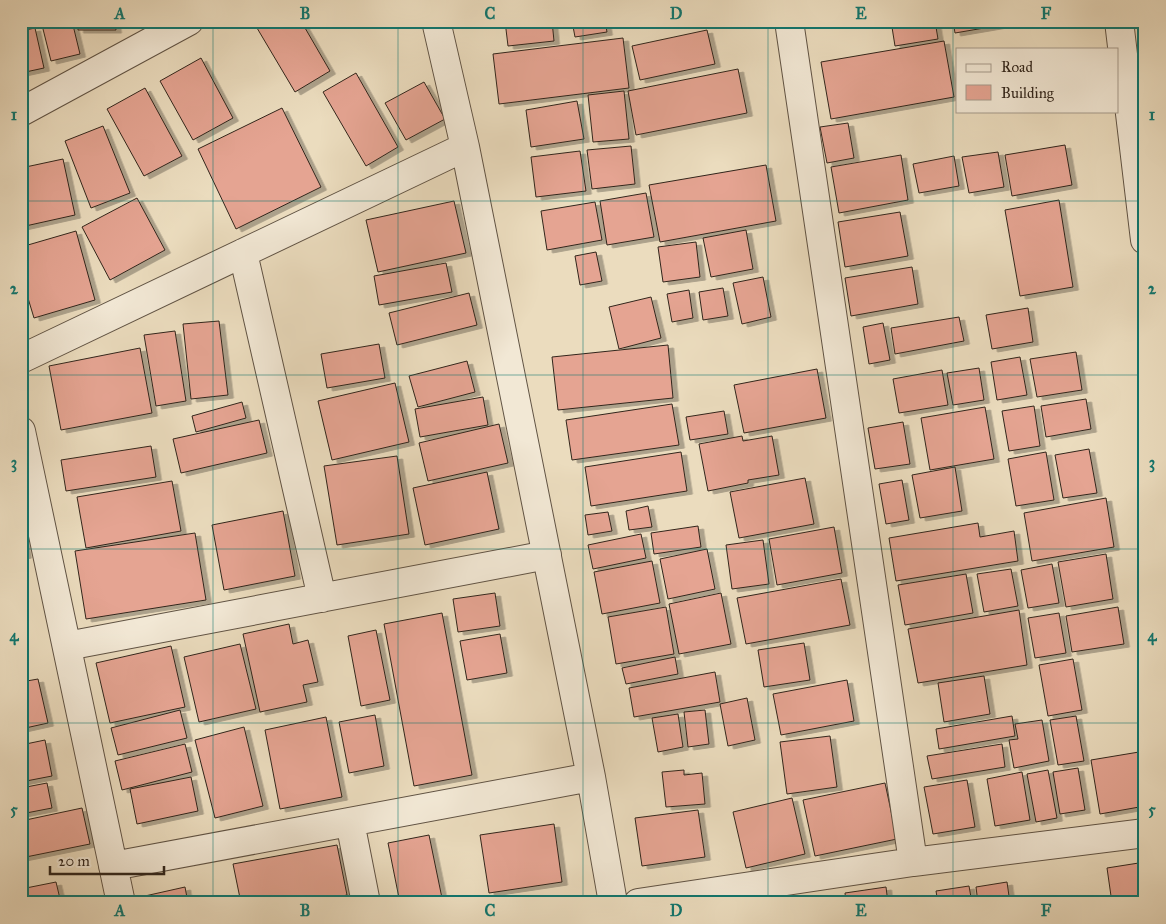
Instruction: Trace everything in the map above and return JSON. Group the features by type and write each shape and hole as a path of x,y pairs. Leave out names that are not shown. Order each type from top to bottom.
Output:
{"street":[{"path":"21,112 157,30 189,21"},
{"path":"436,21 465,147 591,776 613,903"},
{"path":"790,21 914,862"},
{"path":"1119,21 1145,240"},
{"path":"21,359 465,147"},
{"path":"243,253 322,598"},
{"path":"21,431 120,903"},
{"path":"67,646 547,556"},
{"path":"113,866 591,776"},
{"path":"350,822 366,903"},
{"path":"638,903 914,862 1145,833"}],"building":[{"path":"57,21 72,21 80,54 51,61 42,25"},
{"path":"78,21 115,21 116,30 78,30"},
{"path":"268,21 301,21 330,71 295,92 257,28"},
{"path":"505,21 552,21 554,41 508,46"},
{"path":"572,21 605,21 607,32 575,37"},
{"path":"891,21 935,21 938,39 895,46"},
{"path":"953,21 1025,21 955,33"},
{"path":"35,28 44,68 21,73 21,31"},
{"path":"707,30 715,64 640,80 632,46"},
{"path":"623,38 629,88 499,104 493,54"},
{"path":"944,41 954,97 831,119 821,62"},
{"path":"201,58 233,118 193,140 160,81"},
{"path":"738,69 747,113 636,135 628,91"},
{"path":"356,73 398,147 366,166 323,92"},
{"path":"424,82 445,119 406,140 385,103"},
{"path":"145,88 182,156 144,176 107,109"},
{"path":"624,91 629,139 593,142 588,95"},
{"path":"577,101 584,139 531,147 526,110"},
{"path":"282,108 321,187 236,229 198,149"},
{"path":"848,123 854,158 827,163 820,127"},
{"path":"103,126 130,193 91,208 65,141"},
{"path":"1065,145 1072,185 1012,196 1005,155"},
{"path":"631,146 635,184 592,189 587,150"},
{"path":"580,151 586,191 536,197 531,157"},
{"path":"998,152 1004,187 969,193 962,157"},
{"path":"901,155 908,200 839,213 831,167"},
{"path":"954,156 959,186 919,193 913,164"},
{"path":"63,159 75,215 21,227 21,168"},
{"path":"766,165 776,221 660,242 649,185"},
{"path":"646,193 654,237 607,245 600,201"},
{"path":"137,198 165,250 110,280 82,227"},
{"path":"1059,200 1073,287 1020,296 1005,210"},
{"path":"454,201 466,253 378,272 366,220"},
{"path":"595,202 602,240 547,250 541,211"},
{"path":"900,212 908,256 845,267 838,222"},
{"path":"746,230 753,269 711,277 703,238"},
{"path":"76,231 95,300 34,318 21,275 21,247"},
{"path":"696,242 700,277 663,282 658,247"},
{"path":"596,252 602,281 580,285 575,256"},
{"path":"446,263 452,292 379,305 374,276"},
{"path":"912,267 918,304 851,316 845,278"},
{"path":"763,277 771,317 742,324 733,283"},
{"path":"723,288 728,316 703,320 699,292"},
{"path":"689,290 693,318 672,322 667,294"},
{"path":"469,293 477,325 397,345 389,313"},
{"path":"651,297 661,338 619,349 609,307"},
{"path":"1028,308 1033,342 992,349 986,315"},
{"path":"959,317 964,341 895,354 891,328"},
{"path":"219,321 228,395 191,399 183,324"},
{"path":"883,323 890,360 869,364 863,327"},
{"path":"175,331 186,401 156,406 144,335"},
{"path":"379,344 385,378 327,388 321,354"},
{"path":"668,345 673,398 558,410 552,357"},
{"path":"140,348 152,413 61,430 49,366"},
{"path":"1076,352 1082,390 1037,397 1030,359"},
{"path":"1020,357 1027,395 997,400 991,362"},
{"path":"467,361 475,392 418,407 409,376"},
{"path":"979,368 984,400 953,405 947,373"},
{"path":"817,369 826,418 744,433 734,385"},
{"path":"942,370 948,405 899,413 893,379"},
{"path":"395,383 409,442 332,460 318,401"},
{"path":"483,397 488,425 420,437 415,409"},
{"path":"1086,399 1091,429 1046,437 1041,406"},
{"path":"242,402 246,418 196,432 192,416"},
{"path":"672,404 679,445 572,460 566,420"},
{"path":"1034,406 1040,446 1009,451 1002,411"},
{"path":"985,407 994,459 930,470 921,418"},
{"path":"724,411 728,434 690,440 686,417"},
{"path":"259,420 267,453 181,473 173,439"},
{"path":"903,422 910,464 875,469 868,428"},
{"path":"499,424 508,463 428,481 419,443"},
{"path":"742,436 743,441 772,436 779,475 748,480 748,483 708,491 699,444"},
{"path":"151,446 156,477 66,491 61,460"},
{"path":"1089,449 1097,493 1063,498 1055,455"},
{"path":"681,452 687,491 591,506 585,467"},
{"path":"1046,452 1054,500 1016,506 1008,459"},
{"path":"397,456 409,534 337,545 324,466"},
{"path":"955,467 962,511 920,518 912,475"},
{"path":"487,472 499,529 425,545 413,488"},
{"path":"805,478 814,524 739,538 730,492"},
{"path":"902,480 909,520 886,524 879,484"},
{"path":"172,481 181,531 86,548 77,497"},
{"path":"1106,498 1114,547 1032,561 1024,513"},
{"path":"648,506 652,527 629,530 626,511"},
{"path":"283,511 295,576 224,590 212,525"},
{"path":"608,512 612,531 588,535 585,515"},
{"path":"21,523 26,555 21,556"},
{"path":"978,523 980,537 1014,531 1018,561 896,581 889,538"},
{"path":"698,526 701,547 654,554 651,533"},
{"path":"834,527 842,573 777,585 769,539"},
{"path":"195,533 206,600 86,619 75,551"},
{"path":"641,534 646,558 593,569 588,545"},
{"path":"763,540 769,584 732,589 726,545"},
{"path":"707,549 715,589 668,599 660,559"},
{"path":"1106,554 1113,599 1066,607 1058,562"},
{"path":"652,561 660,603 602,614 594,572"},
{"path":"1052,564 1059,603 1028,608 1021,570"},
{"path":"1011,569 1018,606 984,612 977,574"},
{"path":"966,574 973,613 905,625 898,585"},
{"path":"841,579 850,625 746,644 737,598"},
{"path":"495,593 500,626 458,632 453,599"},
{"path":"721,593 731,644 679,654 669,604"},
{"path":"666,607 674,654 616,664 608,617"},
{"path":"1118,607 1124,644 1072,652 1066,616"},
{"path":"1019,610 1027,665 918,683 908,629"},
{"path":"442,613 472,775 414,786 384,624"},
{"path":"1059,613 1066,653 1035,658 1028,618"},
{"path":"289,624 293,644 308,640 318,682 303,685 307,702 260,712 243,634"},
{"path":"376,630 390,700 361,706 348,636"},
{"path":"500,634 507,673 467,680 460,641"},
{"path":"804,643 810,680 764,687 758,650"},
{"path":"240,644 256,709 199,722 184,657"},
{"path":"171,646 185,707 110,723 96,663"},
{"path":"675,657 678,674 626,684 622,668"},
{"path":"1073,659 1082,710 1048,716 1039,665"},
{"path":"715,672 720,702 634,717 629,688"},
{"path":"984,676 990,714 944,722 938,683"},
{"path":"38,679 48,723 21,729 21,682"},
{"path":"847,680 854,721 781,735 773,694"},
{"path":"747,698 755,740 728,746 720,704"},
{"path":"180,710 187,738 118,755 111,728"},
{"path":"705,710 709,744 688,747 684,712"},
{"path":"678,714 683,747 658,752 652,718"},
{"path":"375,715 384,766 349,773 339,722"},
{"path":"1012,716 1015,736 939,749 936,729"},
{"path":"1076,716 1084,761 1058,765 1050,720"},
{"path":"326,717 342,797 280,809 265,730"},
{"path":"1042,720 1049,761 1014,768 1009,740 1018,739 1015,724"},
{"path":"244,727 263,806 215,818 195,740"},
{"path":"830,736 837,787 787,794 780,742"},
{"path":"45,740 52,776 21,782 21,745"},
{"path":"185,744 192,772 122,790 115,761"},
{"path":"1002,744 1005,767 932,779 927,756"},
{"path":"1145,751 1145,806 1100,814 1091,760"},
{"path":"1078,768 1085,810 1060,814 1053,772"},
{"path":"684,770 684,775 702,773 705,804 666,807 662,772"},
{"path":"1048,770 1057,818 1036,822 1027,774"},
{"path":"1022,772 1030,820 995,826 987,779"},
{"path":"191,777 198,811 137,824 130,789"},
{"path":"967,780 975,827 933,834 924,787"},
{"path":"47,783 52,808 21,814 21,788"},
{"path":"885,783 897,839 815,856 803,800"},
{"path":"792,798 805,854 746,868 733,812"},
{"path":"82,808 90,844 21,858 21,821"},
{"path":"698,810 705,857 642,866 635,818"},
{"path":"554,824 562,882 489,893 480,835"},
{"path":"429,835 442,898 417,903 400,903 388,843"},
{"path":"337,845 347,895 307,903 241,903 233,864"},
{"path":"1145,862 1145,900 1112,903 1107,868"},
{"path":"56,882 61,903 21,903 21,889"},
{"path":"1007,882 1010,903 978,903 976,887"},
{"path":"969,886 972,903 938,903 936,891"},
{"path":"185,887 188,903 137,903 136,898"},
{"path":"886,887 888,903 846,903 845,893"},
{"path":"548,896 549,903 511,903"}]}
